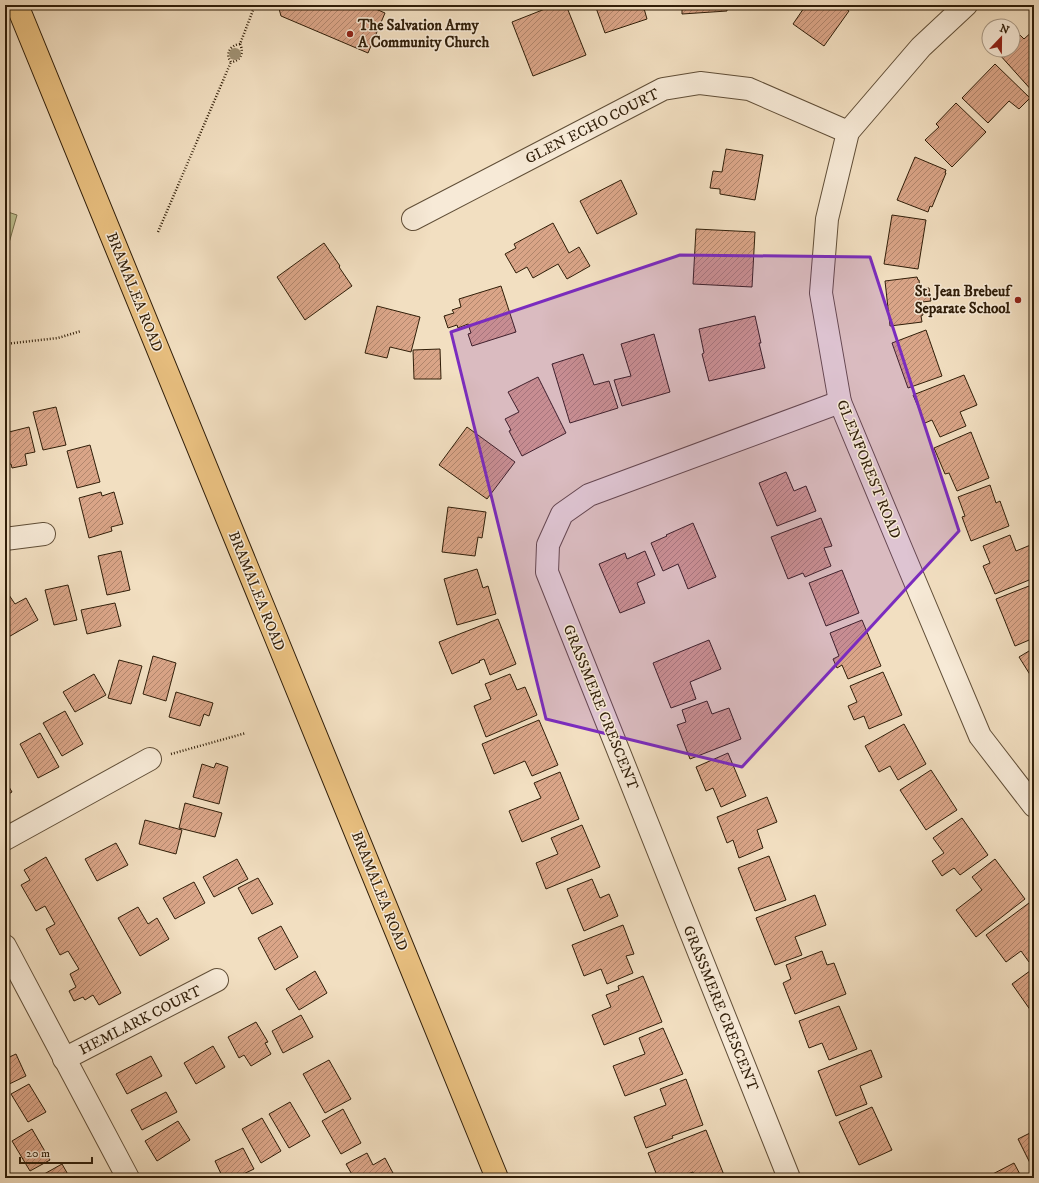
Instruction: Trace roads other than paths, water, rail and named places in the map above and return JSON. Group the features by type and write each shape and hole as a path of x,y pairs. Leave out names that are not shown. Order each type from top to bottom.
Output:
{"main road":[{"name":"BRAMALEA ROAD","path":"17,5 497,1178"}],"street":[{"name":"GLENFOREST ROAD","path":"966,5 921,47 848,132 827,219 821,293 840,402 980,736 1034,806"},
{"name":"GLEN ECHO COURT","path":"413,219 663,89 700,83 749,90 848,132"},
{"name":"GRASSMERE CRESCENT","path":"790,1178 547,572 548,545 562,514 590,495 840,402"},
{"path":"5,540 44,534"},
{"path":"5,840 150,760"},
{"path":"5,946 128,1178"},
{"name":"HEMLARK COURT","path":"64,1059 217,980"}],"place":[{"name":"The Salvation Army A Community Church","path":"350,34"},
{"name":"St. Jean Brebeuf Separate School","path":"1018,300"}]}
